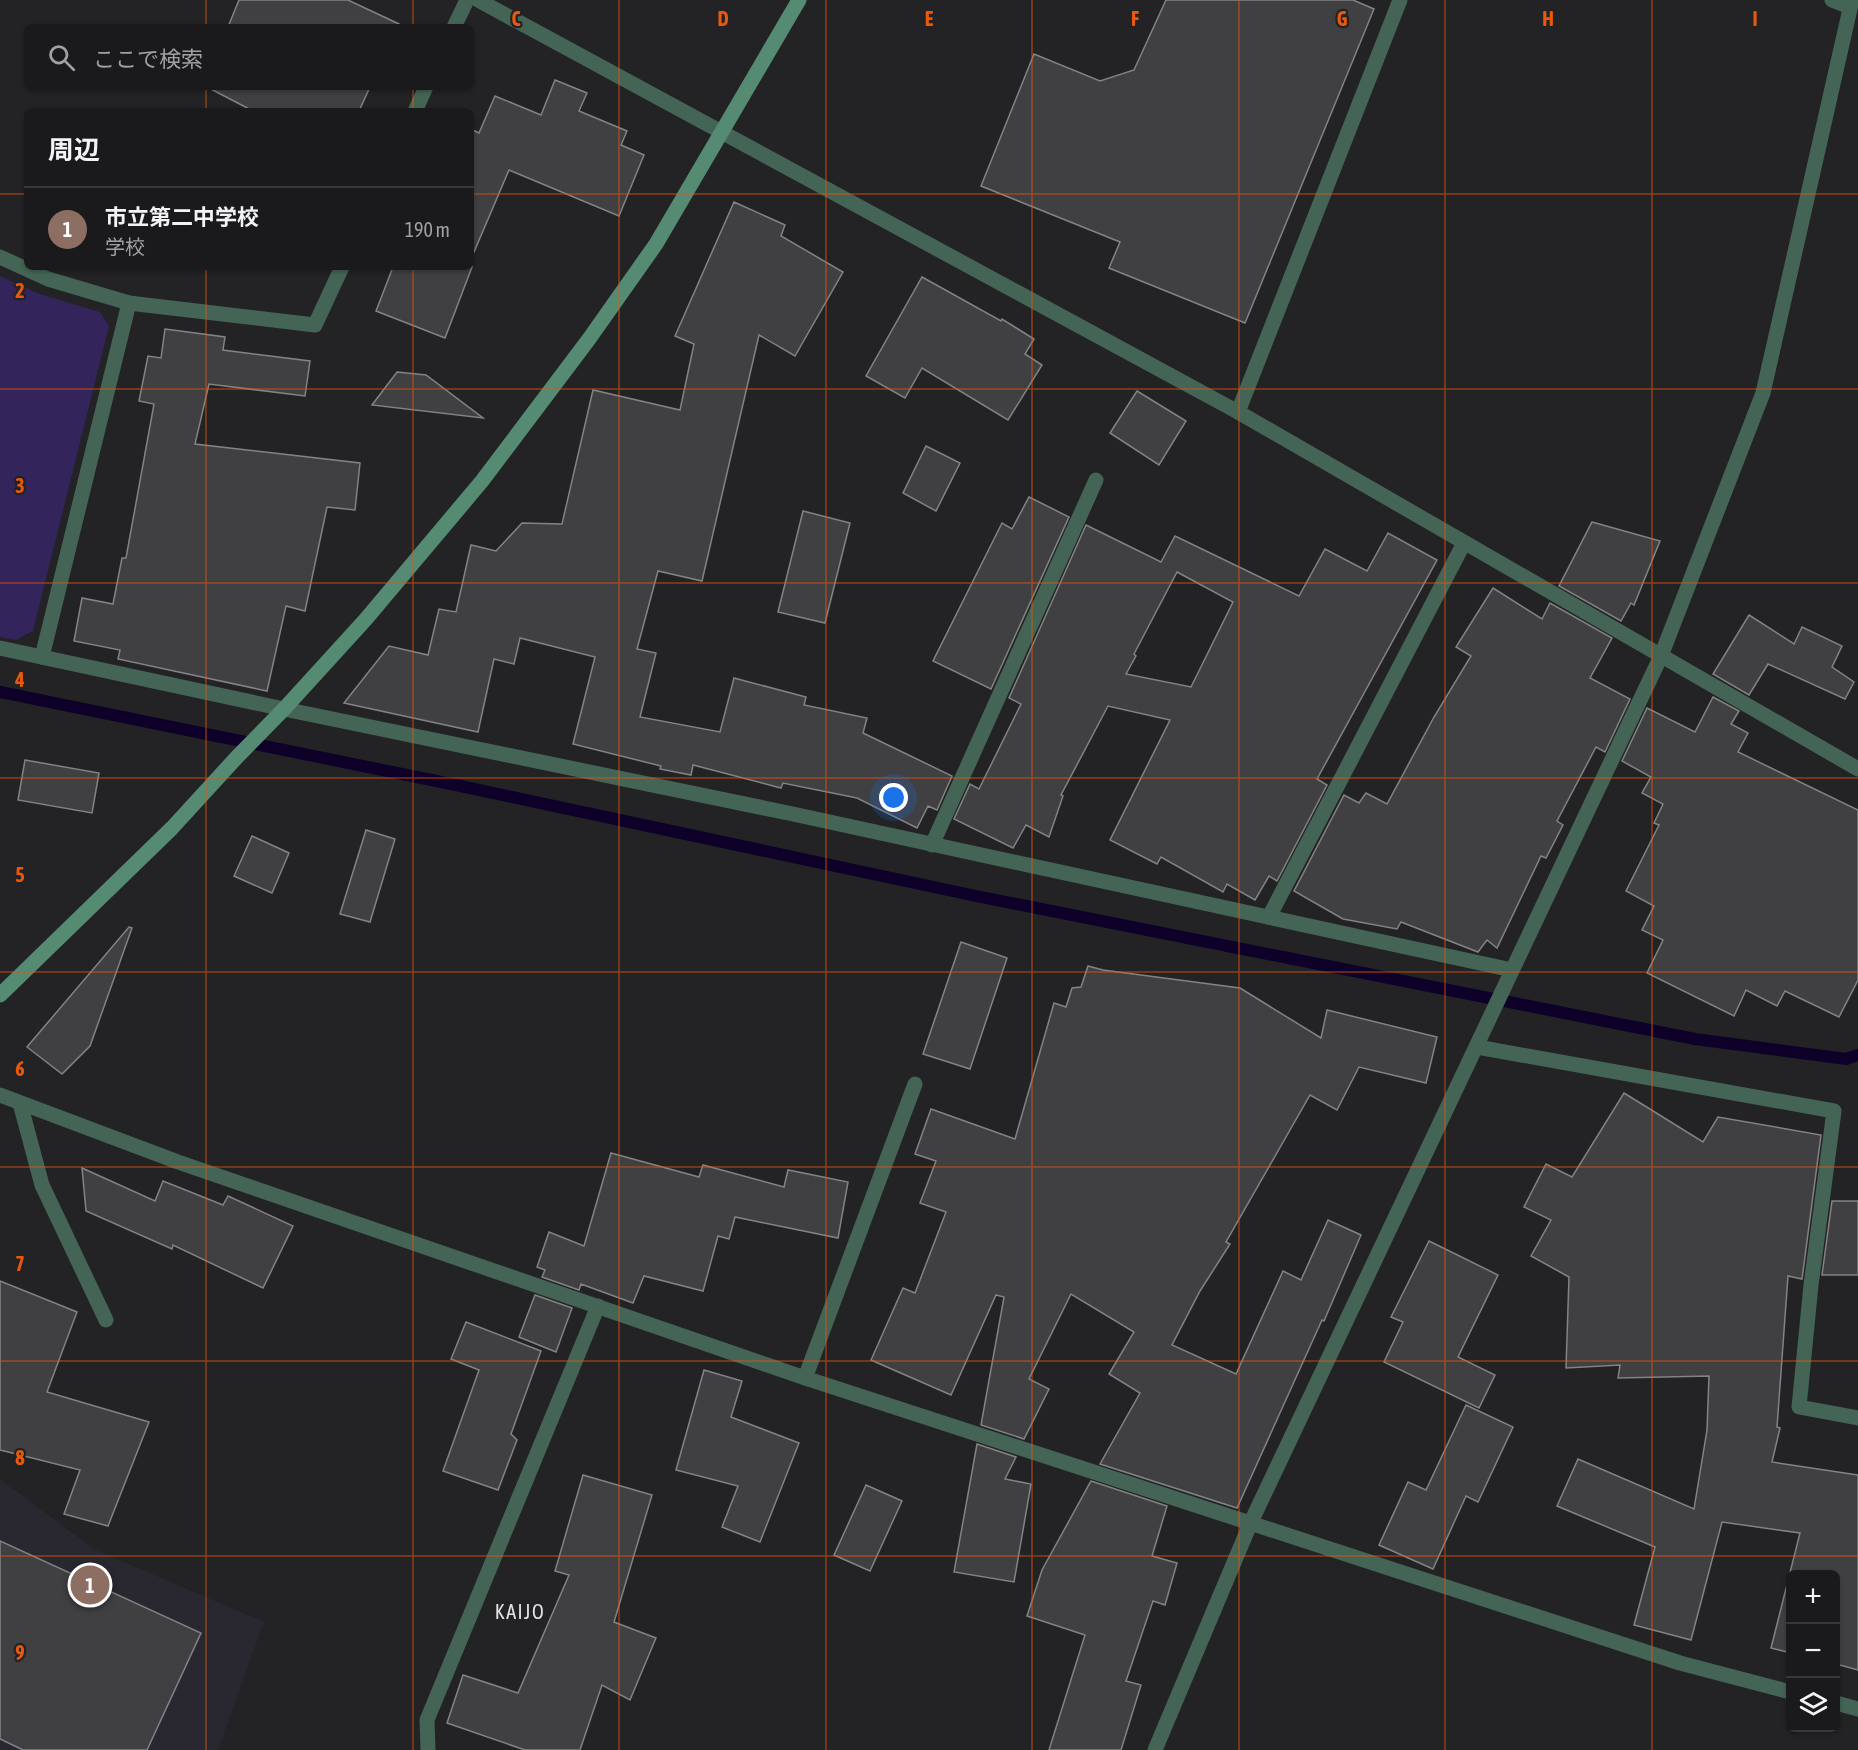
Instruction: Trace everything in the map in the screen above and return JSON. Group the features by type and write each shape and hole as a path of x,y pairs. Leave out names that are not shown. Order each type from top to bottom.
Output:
{"street":[{"path":"455,24 467,0"},
{"path":"478,0 1238,412 1858,769"},
{"path":"0,995 172,828 284,709 366,618 482,481 589,339 656,244 799,0"},
{"path":"1238,412 1400,0"},
{"path":"1155,1750 1251,1522 1661,656 1762,393 1851,3 1832,0"},
{"path":"416,108 425,90"},
{"path":"0,257 24,268"},
{"path":"28,270 48,279 129,303 315,325 341,270"},
{"path":"42,657 129,303"},
{"path":"932,844 1096,480"},
{"path":"1269,917 1464,543"},
{"path":"0,648 932,844 1512,970"},
{"path":"1477,1047 1834,1111 1811,1285 1799,1407 1858,1418"},
{"path":"805,1378 915,1084"},
{"path":"0,1095 178,1162 805,1378 1680,1663 1786,1691"},
{"path":"20,1104 42,1185 106,1320"},
{"path":"428,1750 427,1719 598,1306"},
{"path":"1840,1704 1858,1709"}],"shaded area":[{"path":"0,276 37,293 100,312 109,326 33,631 16,640 0,637"},
{"path":"0,1479 94,1549 264,1622 218,1750 0,1750"}],"building":[{"path":"239,0 348,0 399,24 229,24"},
{"path":"1166,0 1353,0 1374,9 1245,323 1109,268 1120,242 981,186 1034,54 1100,81 1134,70"},
{"path":"555,80 587,93 579,111 627,131 621,145 644,155 619,216 509,170 474,252 474,130 479,133 495,96 541,115"},
{"path":"213,90 369,90 360,108 247,108"},
{"path":"734,202 785,225 781,236 843,272 795,356 759,335 702,581 658,571 637,649 656,653 640,717 720,732 734,678 806,697 804,705 867,718 863,733 952,776 937,810 928,806 917,828 857,798 783,783 781,788 693,765 691,775 660,769 661,766 573,744 595,657 520,638 514,664 494,659 478,732 344,703 389,646 428,655 439,609 456,612 471,545 496,551 522,523 562,524 593,390 680,410 694,344 675,336"},
{"path":"392,270 471,270 445,338 376,311"},
{"path":"922,277 1001,321 1002,319 1034,339 1025,354 1042,365 1008,420 922,368 905,398 866,376"},
{"path":"165,329 225,337 223,350 310,361 305,396 209,384 195,444 360,463 355,510 327,507 305,611 286,606 267,691 118,659 120,650 74,641 82,598 113,604 122,558 126,558 154,404 139,401 148,356 161,358"},
{"path":"397,372 426,375 483,418 372,405"},
{"path":"1137,391 1186,421 1159,465 1110,433"},
{"path":"926,446 960,463 936,511 903,493"},
{"path":"1029,497 1069,517 991,689 933,661 1002,523 1012,529"},
{"path":"803,511 850,523 825,623 778,612"},
{"path":"1592,522 1660,541 1634,605 1631,603 1621,621 1559,586"},
{"path":"1086,525 1161,562 1175,536 1299,596 1325,549 1367,571 1388,533 1437,560 1317,779 1327,785 1277,881 1269,876 1255,900 1227,884 1223,892 1161,857 1157,864 1110,840 1170,720 1108,706 1061,795 1063,796 1049,837 1026,825 1013,848 954,819 970,784 979,789 1021,704 1009,698","holes":["1177,572 1233,602 1191,687 1126,674"]},
{"path":"1493,588 1542,619 1550,603 1612,638 1590,678 1630,699 1605,752 1596,747 1557,821 1563,825 1546,858 1541,856 1497,948 1487,940 1478,952 1401,922 1397,929 1343,919 1294,891 1344,795 1359,803 1366,793 1387,804 1434,717 1471,656 1456,647"},
{"path":"1749,615 1794,644 1802,627 1842,646 1832,667 1854,682 1845,699 1768,664 1749,695 1713,674"},
{"path":"1713,697 1739,711 1731,724 1748,733 1738,752 1858,810 1858,980 1839,1017 1785,991 1777,1006 1746,990 1734,1016 1647,973 1663,940 1642,930 1654,906 1626,891 1659,825 1654,823 1663,804 1642,793 1651,777 1622,761 1647,708 1695,732"},
{"path":"25,760 99,773 92,813 18,800"},
{"path":"366,830 395,839 370,922 340,914"},
{"path":"252,836 289,853 272,893 234,876"},
{"path":"129,927 132,928 90,1046 62,1074 27,1047"},
{"path":"961,942 1007,958 970,1069 923,1054"},
{"path":"1088,966 1103,970 1240,988 1321,1038 1327,1010 1437,1037 1426,1083 1359,1067 1337,1110 1310,1095 1226,1242 1230,1244 1200,1291 1172,1345 1236,1374 1283,1271 1301,1280 1328,1220 1361,1235 1324,1321 1322,1320 1237,1508 1100,1464 1140,1393 1109,1374 1134,1332 1071,1294 1029,1379 1049,1389 1024,1439 981,1425 1004,1297 996,1295 951,1395 871,1360 903,1288 915,1293 946,1212 920,1203 936,1161 915,1154 931,1109 1015,1139 1054,1003 1066,1007 1072,988 1081,987"},
{"path":"1624,1093 1703,1142 1718,1117 1821,1135 1802,1279 1788,1276 1777,1427 1780,1428 1772,1462 1858,1475 1858,1670 1840,1665 1840,1570 1791,1570 1800,1533 1722,1522 1691,1640 1634,1625 1655,1547 1557,1506 1578,1459 1694,1509 1707,1430 1709,1376 1618,1378 1620,1365 1566,1368 1569,1277 1531,1256 1551,1220 1524,1207 1546,1164 1572,1177"},
{"path":"611,1153 699,1177 703,1165 784,1187 788,1170 848,1182 838,1238 735,1217 729,1239 718,1236 703,1291 644,1276 633,1303 581,1284 579,1290 542,1277 545,1270 537,1267 549,1232 584,1246"},
{"path":"82,1168 155,1201 163,1181 223,1205 228,1196 293,1226 263,1288 173,1245 172,1249 86,1211"},
{"path":"1832,1201 1858,1201 1858,1275 1822,1275"},
{"path":"1429,1241 1498,1275 1458,1357 1495,1375 1479,1408 1384,1362 1403,1322 1391,1317"},
{"path":"0,1281 77,1312 47,1392 149,1422 108,1526 64,1514 80,1470 0,1450"},
{"path":"535,1295 572,1308 556,1352 519,1337"},
{"path":"466,1322 541,1351 511,1434 517,1440 498,1490 443,1471 479,1370 451,1359"},
{"path":"704,1370 742,1381 731,1417 799,1443 760,1542 722,1527 738,1486 676,1470"},
{"path":"1466,1405 1513,1427 1478,1502 1466,1496 1433,1569 1379,1545 1408,1482 1426,1490"},
{"path":"977,1444 1016,1457 1005,1479 1031,1484 1014,1582 954,1572"},
{"path":"583,1475 652,1495 614,1622 656,1638 630,1700 602,1685 580,1750 525,1750 447,1723 463,1675 518,1693 569,1575 555,1571"},
{"path":"1091,1481 1167,1506 1152,1556 1177,1563 1165,1605 1153,1601 1126,1681 1141,1685 1121,1750 1049,1750 1085,1635 1027,1616 1042,1570"},
{"path":"866,1485 902,1501 870,1571 834,1555"},
{"path":"0,1541 201,1633 147,1750 23,1750 0,1739"},
{"path":"1786,1589 1786,1652 1771,1648"}],"waterway":[{"path":"0,692 456,785 976,896 1695,1039 1846,1059 1858,1055"}],"place":[{"name":"市立第二中学校","path":"90,1585"}],"district":[{"name":"KAIJO","path":"520,1612"}]}
